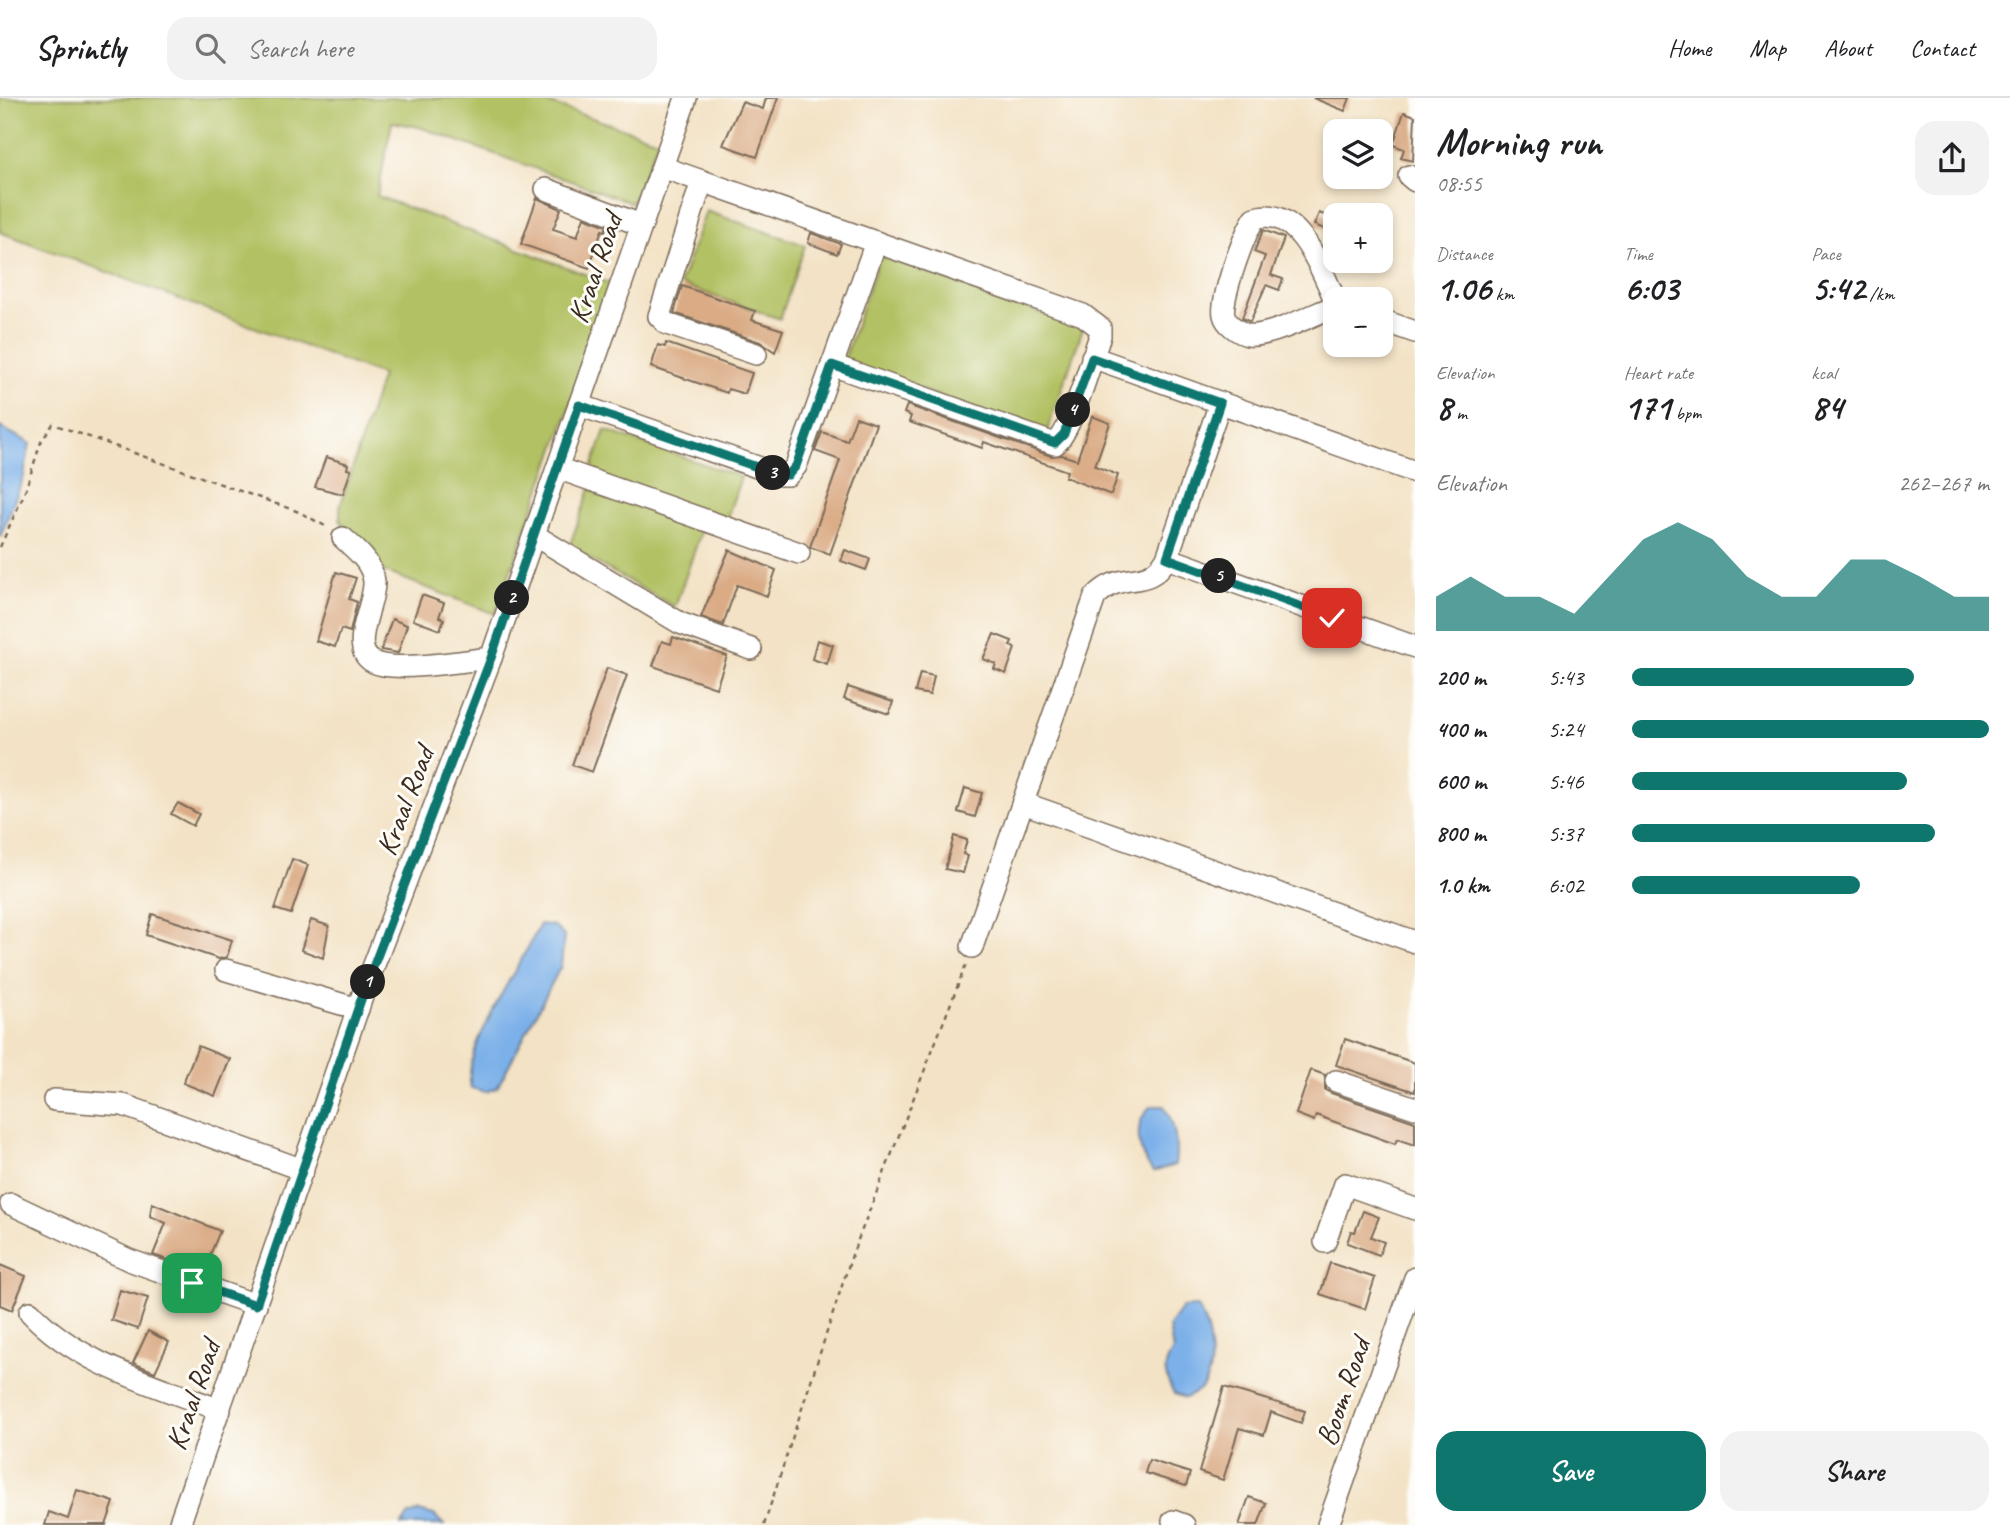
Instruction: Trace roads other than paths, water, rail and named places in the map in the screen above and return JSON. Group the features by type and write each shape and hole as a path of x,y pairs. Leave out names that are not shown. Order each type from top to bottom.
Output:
{"street":[{"name":"Kraal Road","path":"179,1525 358,1009 491,658 686,98"},
{"path":"662,167 1094,321 1100,328 1100,336 1064,434 1055,443 832,365"},
{"path":"702,181 659,316 667,324 756,354"},
{"path":"546,189 641,225"},
{"path":"1323,311 1260,335 1246,335 1230,326 1224,317 1225,297 1255,218 1272,217 1304,237 1329,287"},
{"path":"579,405 780,475 788,475 796,466 876,242"},
{"path":"1393,324 1415,332"},
{"path":"1092,358 1415,472"},
{"path":"972,947 1095,597 1108,583 1147,578 1159,571 1167,558 1220,403"},
{"path":"557,468 799,553"},
{"path":"534,535 680,623 751,649"},
{"path":"343,538 360,553 370,567 374,581 361,645 366,656 384,666 491,658"},
{"path":"1167,558 1415,648"},
{"path":"1023,803 1415,942"},
{"path":"226,970 358,1009"},
{"path":"1336,1081 1415,1108"},
{"path":"54,1100 122,1105 303,1170"},
{"path":"1325,1242 1345,1184 1415,1209"},
{"path":"11,1204 129,1260 256,1305"},
{"name":"Boom Road","path":"1328,1525 1415,1278"},
{"path":"30,1312 67,1346 220,1410"}],"water":[{"path":"0,427 30,443 24,476 0,538"},
{"path":"540,924 554,926 564,936 561,966 497,1088 486,1092 471,1088 470,1071 484,1029"},
{"path":"1151,1106 1164,1106 1175,1134 1176,1149 1175,1165 1153,1172 1143,1156 1139,1138 1141,1121"},
{"path":"1198,1307 1206,1326 1211,1360 1206,1381 1200,1390 1185,1398 1174,1394 1167,1377 1167,1362 1173,1351 1169,1326 1182,1308"},
{"path":"419,1511 434,1515 444,1525 401,1525 409,1515"}]}
